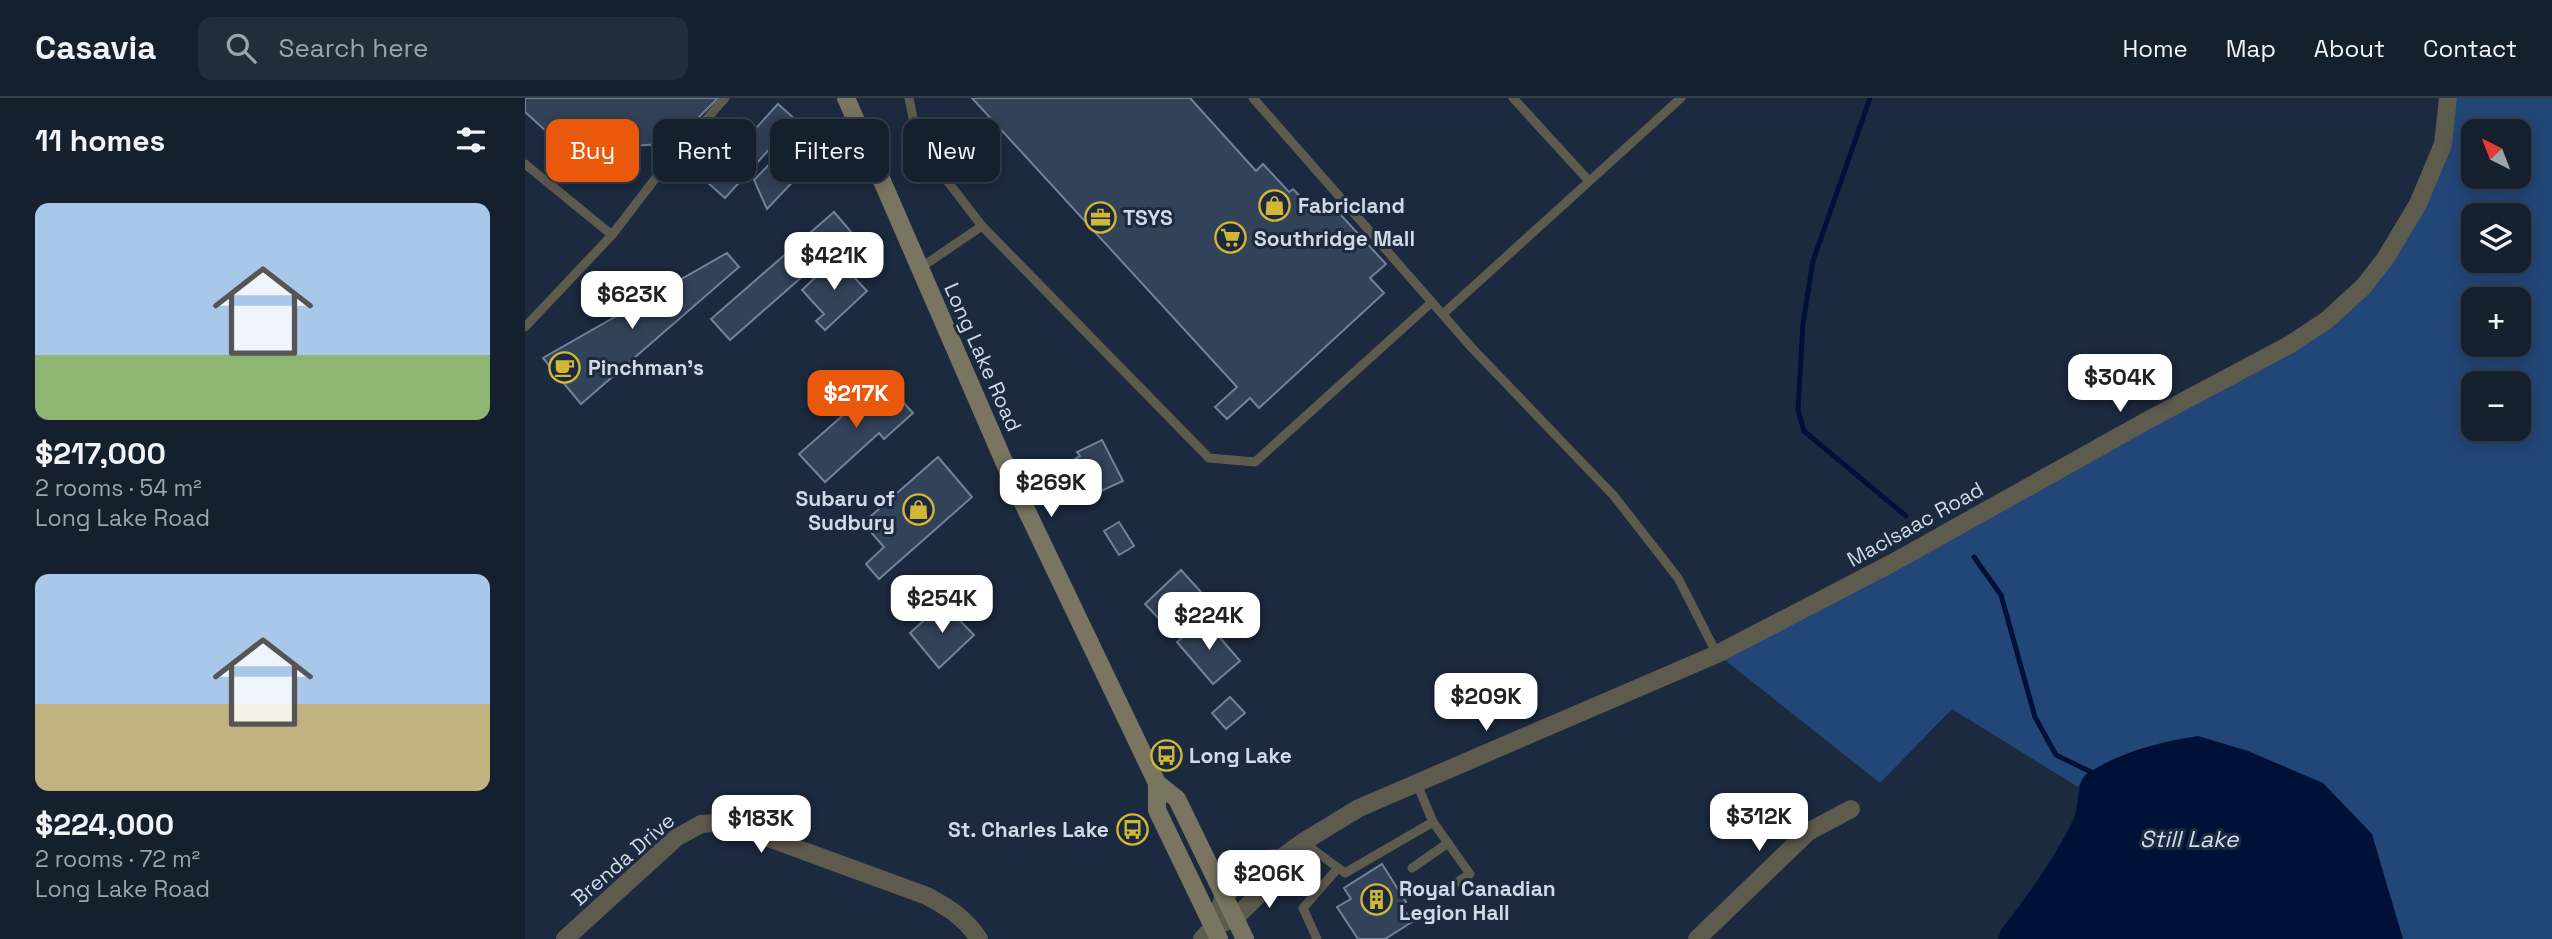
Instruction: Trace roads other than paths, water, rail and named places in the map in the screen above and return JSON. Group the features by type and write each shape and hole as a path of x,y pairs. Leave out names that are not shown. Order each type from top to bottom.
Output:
{"main road":[{"name":"Long Lake Road","path":"846,98 1012,480 1157,783 1157,810 1211,935"},
{"name":"Long Lake Road","path":"1157,783 1177,799 1245,939"}],"street":[{"name":"MacIsaac Road","path":"1211,935 1224,896 1265,859 1281,858 1359,807 1717,654 1894,562 2148,420 2289,345 2327,320 2363,287 2385,259 2418,204 2443,144 2448,98"},
{"path":"1697,939 1808,831 1851,809"},
{"name":"Brenda Drive","path":"565,939 676,838 701,824 717,823 753,832 927,896 968,923 979,939"},
{"name":"MacIsaac Road","path":"1211,935 1235,918 1279,875 1281,858"}],"lane":[{"path":"525,327 612,235 658,175 725,98"},
{"path":"909,98 918,143 982,226 1209,457 1255,462 1432,302"},
{"path":"1253,98 1432,302 1613,496 1678,578 1717,654"},
{"path":"1513,98 1589,181"},
{"path":"1443,314 1681,98"},
{"path":"525,163 612,235"},
{"path":"919,268 982,226"},
{"path":"1417,783 1433,822 1470,874 1433,897"},
{"path":"1303,842 1345,873 1433,822"},
{"path":"1412,868 1448,843"},
{"path":"1317,939 1303,908 1338,868"}],"water":[{"name":"Still Lake","path":"2198,736 2248,751 2323,783 2372,834 2403,939 1998,939 2001,930 2041,876 2067,833 2076,812 2084,777 2099,766 2126,754"}],"waterway":[{"path":"1870,98 1813,261 1803,323 1798,410 1804,431 1906,516"},
{"path":"1974,557 2001,595 2035,717 2056,755 2091,772"}],"place":[{"name":"Fabricland","path":"1275,205"},
{"name":"TSYS","path":"1100,217"},
{"name":"Southridge Mall","path":"1231,238"},
{"name":"Pinchman's","path":"565,367"},
{"name":"Subaru of Sudbury","path":"918,510"},
{"name":"Long Lake","path":"1166,755"},
{"name":"St. Charles Lake","path":"1132,829"},
{"name":"Royal Canadian Legion Hall","path":"1376,900"}]}
